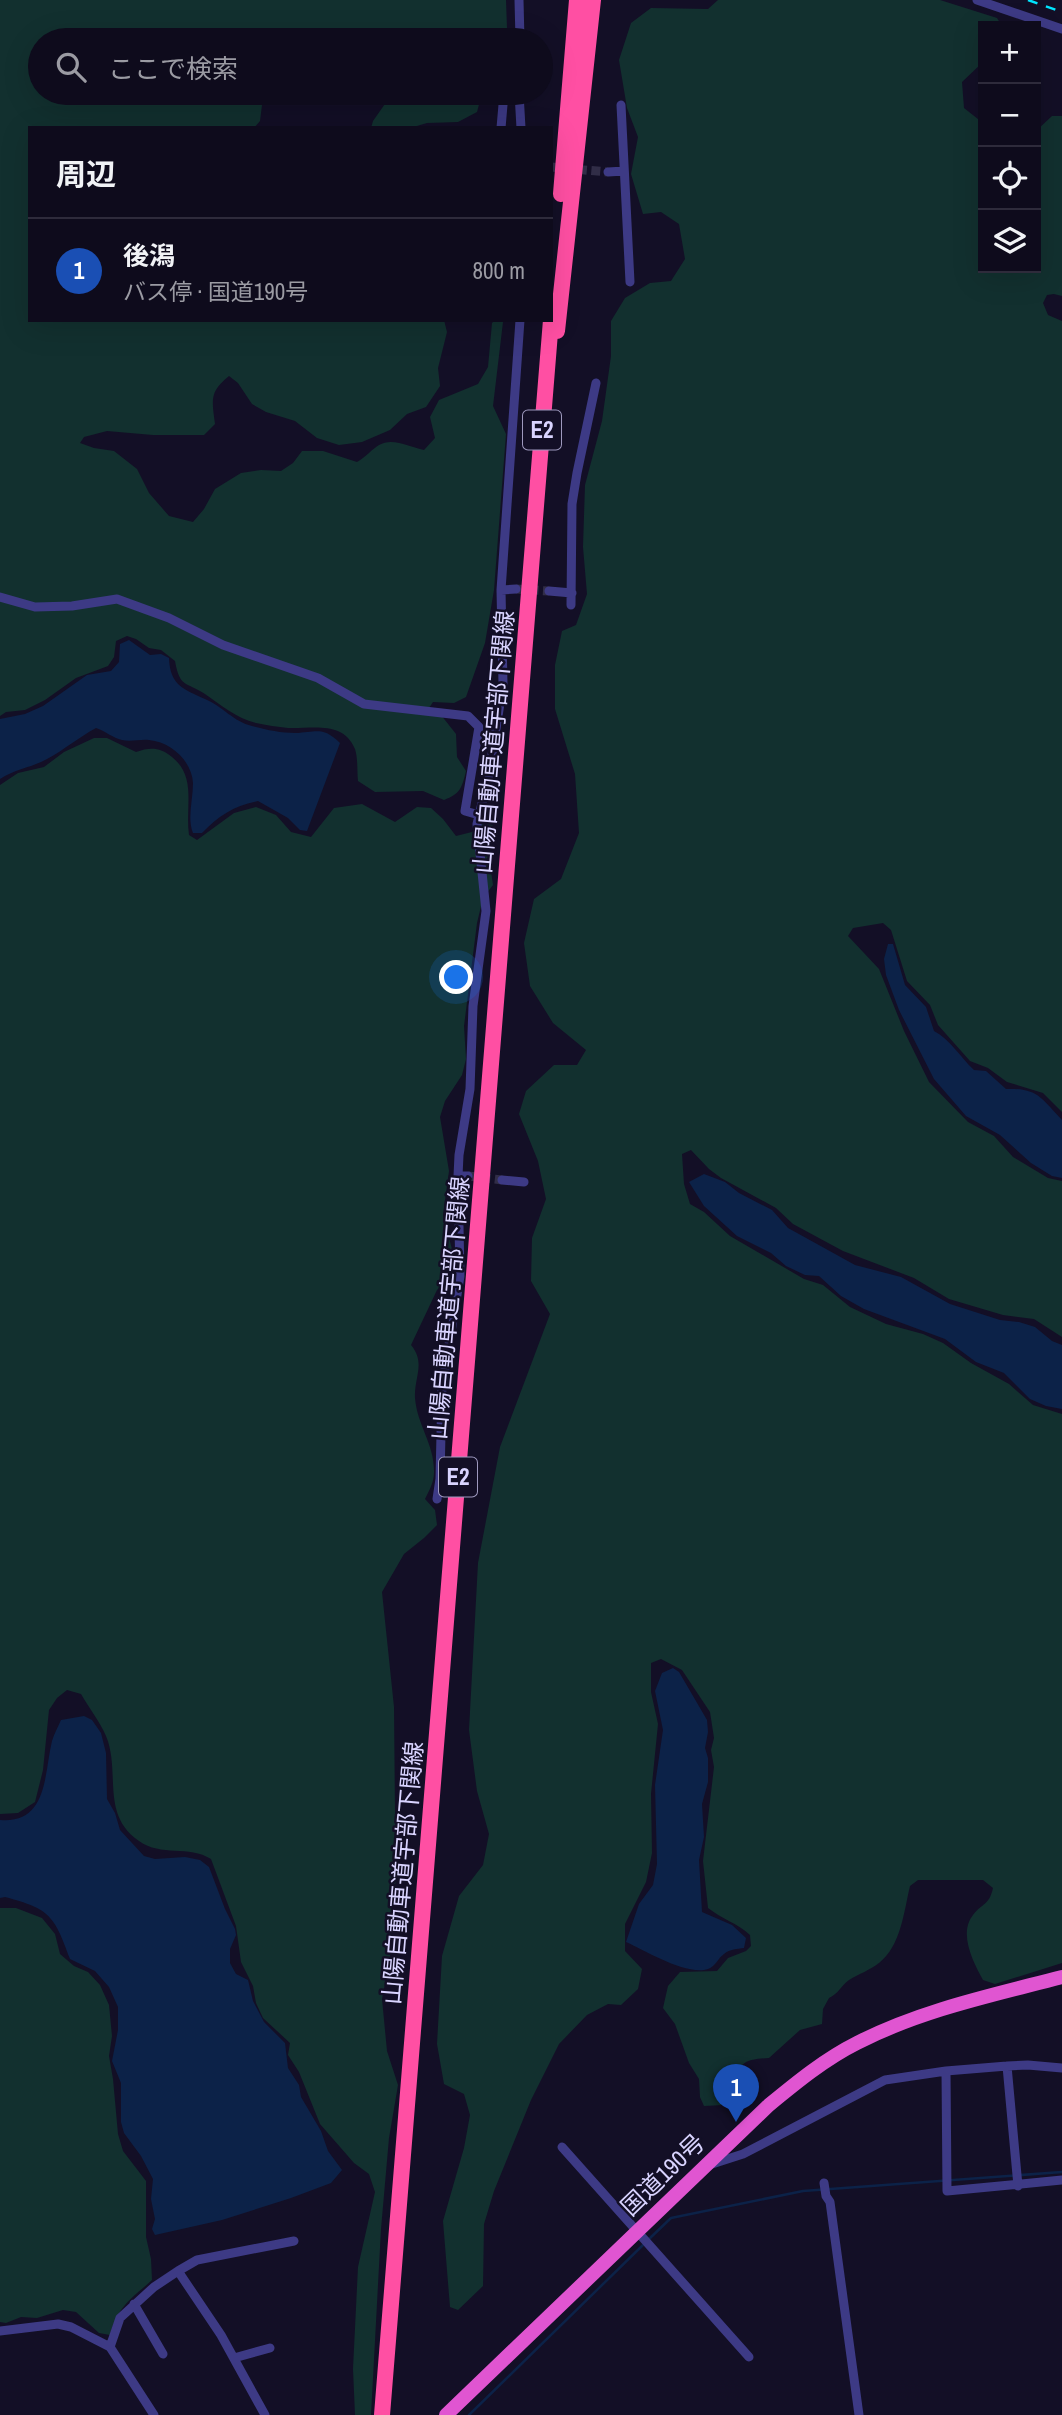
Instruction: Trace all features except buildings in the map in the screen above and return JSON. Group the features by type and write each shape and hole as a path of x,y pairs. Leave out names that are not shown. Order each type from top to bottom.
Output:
{"highway":[{"name":"山陽自動車道宇部下関線","path":"553,295 577,0"},
{"name":"山陽自動車道宇部下関線","path":"533,539 593,0"},
{"name":"山陽自動車道宇部下関線","path":"382,2415 551,322"},
{"name":"国道190号","path":"446,2415 792,2086 856,2043 912,2019 1062,1977"}],"street":[{"path":"519,0 520,28"},
{"path":"977,0 1062,29"},
{"path":"501,126 503,105"},
{"path":"520,105 521,126"},
{"path":"621,105 630,282"},
{"path":"608,172 624,171"},
{"path":"437,1499 442,1388 460,1276 463,1176 459,1155 470,1088 473,1006 486,911 477,824 489,774 503,684 501,590 520,322"},
{"path":"571,605 572,504 576,473 596,383"},
{"path":"501,590 516,589"},
{"path":"549,591 572,593"},
{"path":"0,597 35,607 72,607 117,599 169,618 223,645 318,678 364,704 468,716 479,727 465,811 479,815"},
{"path":"502,1180 524,1182"},
{"path":"706,2166 743,2154 885,2080 1007,2066 1062,2068"},
{"path":"1007,2066 1018,2186"},
{"path":"946,2071 947,2190 1018,2186 1062,2180"},
{"path":"562,2147 749,2357"},
{"path":"824,2183 830,2202 859,2415"},
{"path":"110,2347 120,2318 134,2304 154,2287 197,2260 294,2241"},
{"path":"178,2271 234,2358 265,2415"},
{"path":"134,2304 163,2354"},
{"path":"0,2331 58,2325 71,2327 110,2347 154,2415"},
{"path":"234,2358 270,2348"}],"green space":[{"path":"0,0 506,0 507,28 28,28 28,105 262,105 260,121 256,126 28,126 28,322 444,322 447,332 438,368 440,386 426,407 407,414 390,430 362,442 339,445 317,438 295,421 266,412 252,404 238,383 229,376 215,392 215,424 204,435 153,435 107,431 84,437 80,443 114,451 137,469 149,493 169,516 193,522 215,489 241,473 281,471 293,463 302,451 323,451 357,462 384,443 395,442 424,450 435,438 430,417 439,400 478,384 488,367 492,323 503,322 493,406 506,434 494,590 485,643 466,697 454,703 433,702 427,711 441,715 456,734 457,757 466,771 462,786 457,793 444,800 423,791 375,792 358,781 355,749 343,734 326,728 288,728 242,718 184,683 175,661 161,650 149,648 127,636 116,641 114,657 108,666 76,678 45,700 25,710 6,712 0,716"},
{"path":"718,0 940,0 997,18 999,21 978,21 978,67 962,82 964,108 978,119 978,273 1041,273 1041,126 1052,116 1062,116 1062,296 1047,295 1043,303 1048,315 1062,321 1062,1112 1043,1093 1007,1082 988,1068 970,1061 938,1025 930,1005 907,981 891,930 883,923 853,928 848,936 879,969 904,1031 929,1082 968,1122 994,1136 1013,1157 1048,1178 1062,1181 1062,1337 1034,1319 1003,1315 949,1299 914,1278 843,1251 793,1224 776,1208 721,1178 691,1150 682,1154 684,1184 690,1204 704,1212 730,1236 804,1279 823,1285 850,1307 886,1324 923,1334 943,1343 971,1363 1009,1384 1033,1405 1062,1414 1062,1963 995,1984 983,1980 969,1948 967,1931 973,1915 987,1901 993,1888 983,1880 918,1880 910,1886 901,1928 886,1956 872,1968 849,1980 829,1998 823,2009 822,2024 800,2030 769,2058 747,2062 740,2069 741,2091 723,2105 704,2106 700,2097 699,2079 689,2063 675,2024 663,2008 668,1986 680,1972 717,1971 728,1958 746,1951 751,1946 750,1935 708,1908 703,1861 714,1767 711,1750 714,1738 710,1712 682,1670 661,1659 651,1663 651,1692 658,1724 651,1794 652,1853 646,1882 625,1924 625,1951 642,1969 638,1989 621,2005 608,2004 587,2015 559,2044 531,2100 494,2191 484,2224 483,2286 458,2310 450,2307 443,2221 464,2148 470,2115 464,2094 444,2084 437,2044 442,1956 459,1896 483,1865 489,1834 477,1791 469,1730 478,1563 500,1447 550,1314 531,1281 532,1238 546,1199 538,1161 519,1114 526,1091 554,1065 577,1065 586,1050 553,1023 530,986 524,943 534,899 561,879 579,833 575,774 555,709 555,665 562,631 576,625 587,594 583,547 585,485 602,421 611,356 611,321 625,298 650,283 671,281 685,259 679,224 661,212 643,214 631,174 638,137 627,108 619,60 631,23 651,8 708,9"},
{"path":"384,105 479,105 477,112 458,122 372,126"},
{"path":"94,738 107,738 136,752 159,750 172,757 185,774 189,835 197,840 234,813 256,807 276,815 291,832 311,837 334,808 362,804 395,822 417,807 431,808 456,836 472,832 485,817 493,826 489,857 493,885 483,898 477,923 464,1026 466,1059 462,1075 445,1101 440,1117 449,1171 443,1215 453,1253 449,1277 437,1290 411,1345 419,1364 415,1390 416,1408 434,1463 433,1480 425,1499 435,1510 437,1525 404,1554 382,1592 394,1707 395,1813 400,1871 394,1887 390,1958 382,1999 387,2051 398,2085 389,2138 381,2229 371,2415 355,2415 353,2369 358,2267 375,2192 369,2174 354,2163 320,2124 299,2072 288,2055 290,2043 263,2018 256,2003 253,1986 241,1962 236,1926 211,1859 194,1853 156,1849 139,1841 127,1830 115,1805 112,1764 106,1736 81,1694 67,1690 49,1710 43,1770 35,1802 18,1813 0,1814 0,785 18,773 44,767 64,752"},
{"path":"0,1908 16,1908 42,1918 55,1934 60,1954 74,1966 88,1972 100,1985 109,2005 112,2036 109,2056 118,2134 123,2151 146,2181 146,2237 152,2280 121,2310 110,2335 99,2333 76,2312 63,2310 37,2318 21,2317 6,2323 0,2322"}],"water":[{"path":"129,640 150,655 161,654 169,658 172,674 179,685 239,721 279,732 324,732 340,743 307,831 300,830 288,818 258,801 227,812 202,833 193,833 190,821 192,775 179,754 157,742 122,740 96,728 47,759 0,779 0,719 25,714 43,706 87,675 111,671 119,662 120,644"},
{"path":"888,944 893,944 905,985 926,1007 934,1031 950,1043 974,1070 986,1071 1006,1089 1025,1090 1038,1096 1062,1120 1062,1178 1052,1176 1031,1163 1000,1135 966,1116 934,1079 899,1010 886,975 884,959"},
{"path":"704,1174 725,1182 739,1193 772,1210 788,1228 855,1265 901,1277 950,1304 1000,1320 1035,1327 1052,1341 1062,1345 1062,1409 1030,1399 1004,1373 976,1362 945,1339 864,1309 841,1296 819,1276 805,1275 786,1266 771,1253 737,1236 704,1206 689,1182"},
{"path":"673,1668 679,1672 707,1720 705,1748 708,1758 708,1782 702,1804 704,1837 699,1860 702,1912 732,1925 746,1938 744,1948 729,1951 711,1968 699,1970 667,1962 626,1942 639,1904 653,1885 657,1864 655,1785 663,1730 655,1691 662,1673"},
{"path":"84,1716 92,1720 101,1733 106,1753 107,1799 120,1830 144,1856 155,1859 185,1857 200,1860 209,1867 235,1929 230,1963 236,1974 248,1980 253,2001 264,2022 285,2043 288,2068 299,2085 301,2097 321,2131 328,2151 342,2170 331,2183 222,2220 155,2235 152,2229 155,2219 151,2199 153,2179 141,2156 124,2133 121,2122 121,2083 112,2061 118,2030 118,2007 109,1987 95,1971 70,1959 54,1923 41,1910 5,1897 0,1898 0,1820 16,1819 27,1814 35,1805 45,1782 52,1741 61,1720"}],"waterway":[{"path":"649,2239 671,2218 803,2191 1062,2172"},
{"path":"469,2415 644,2244"}],"tunnel":[{"path":"553,167 608,172"},
{"path":"516,589 549,591"},
{"path":"468,1176 502,1180"}],"railway":[{"path":"1028,0 1062,12"}],"place":[{"name":"後潟","path":"736,2122"}]}
